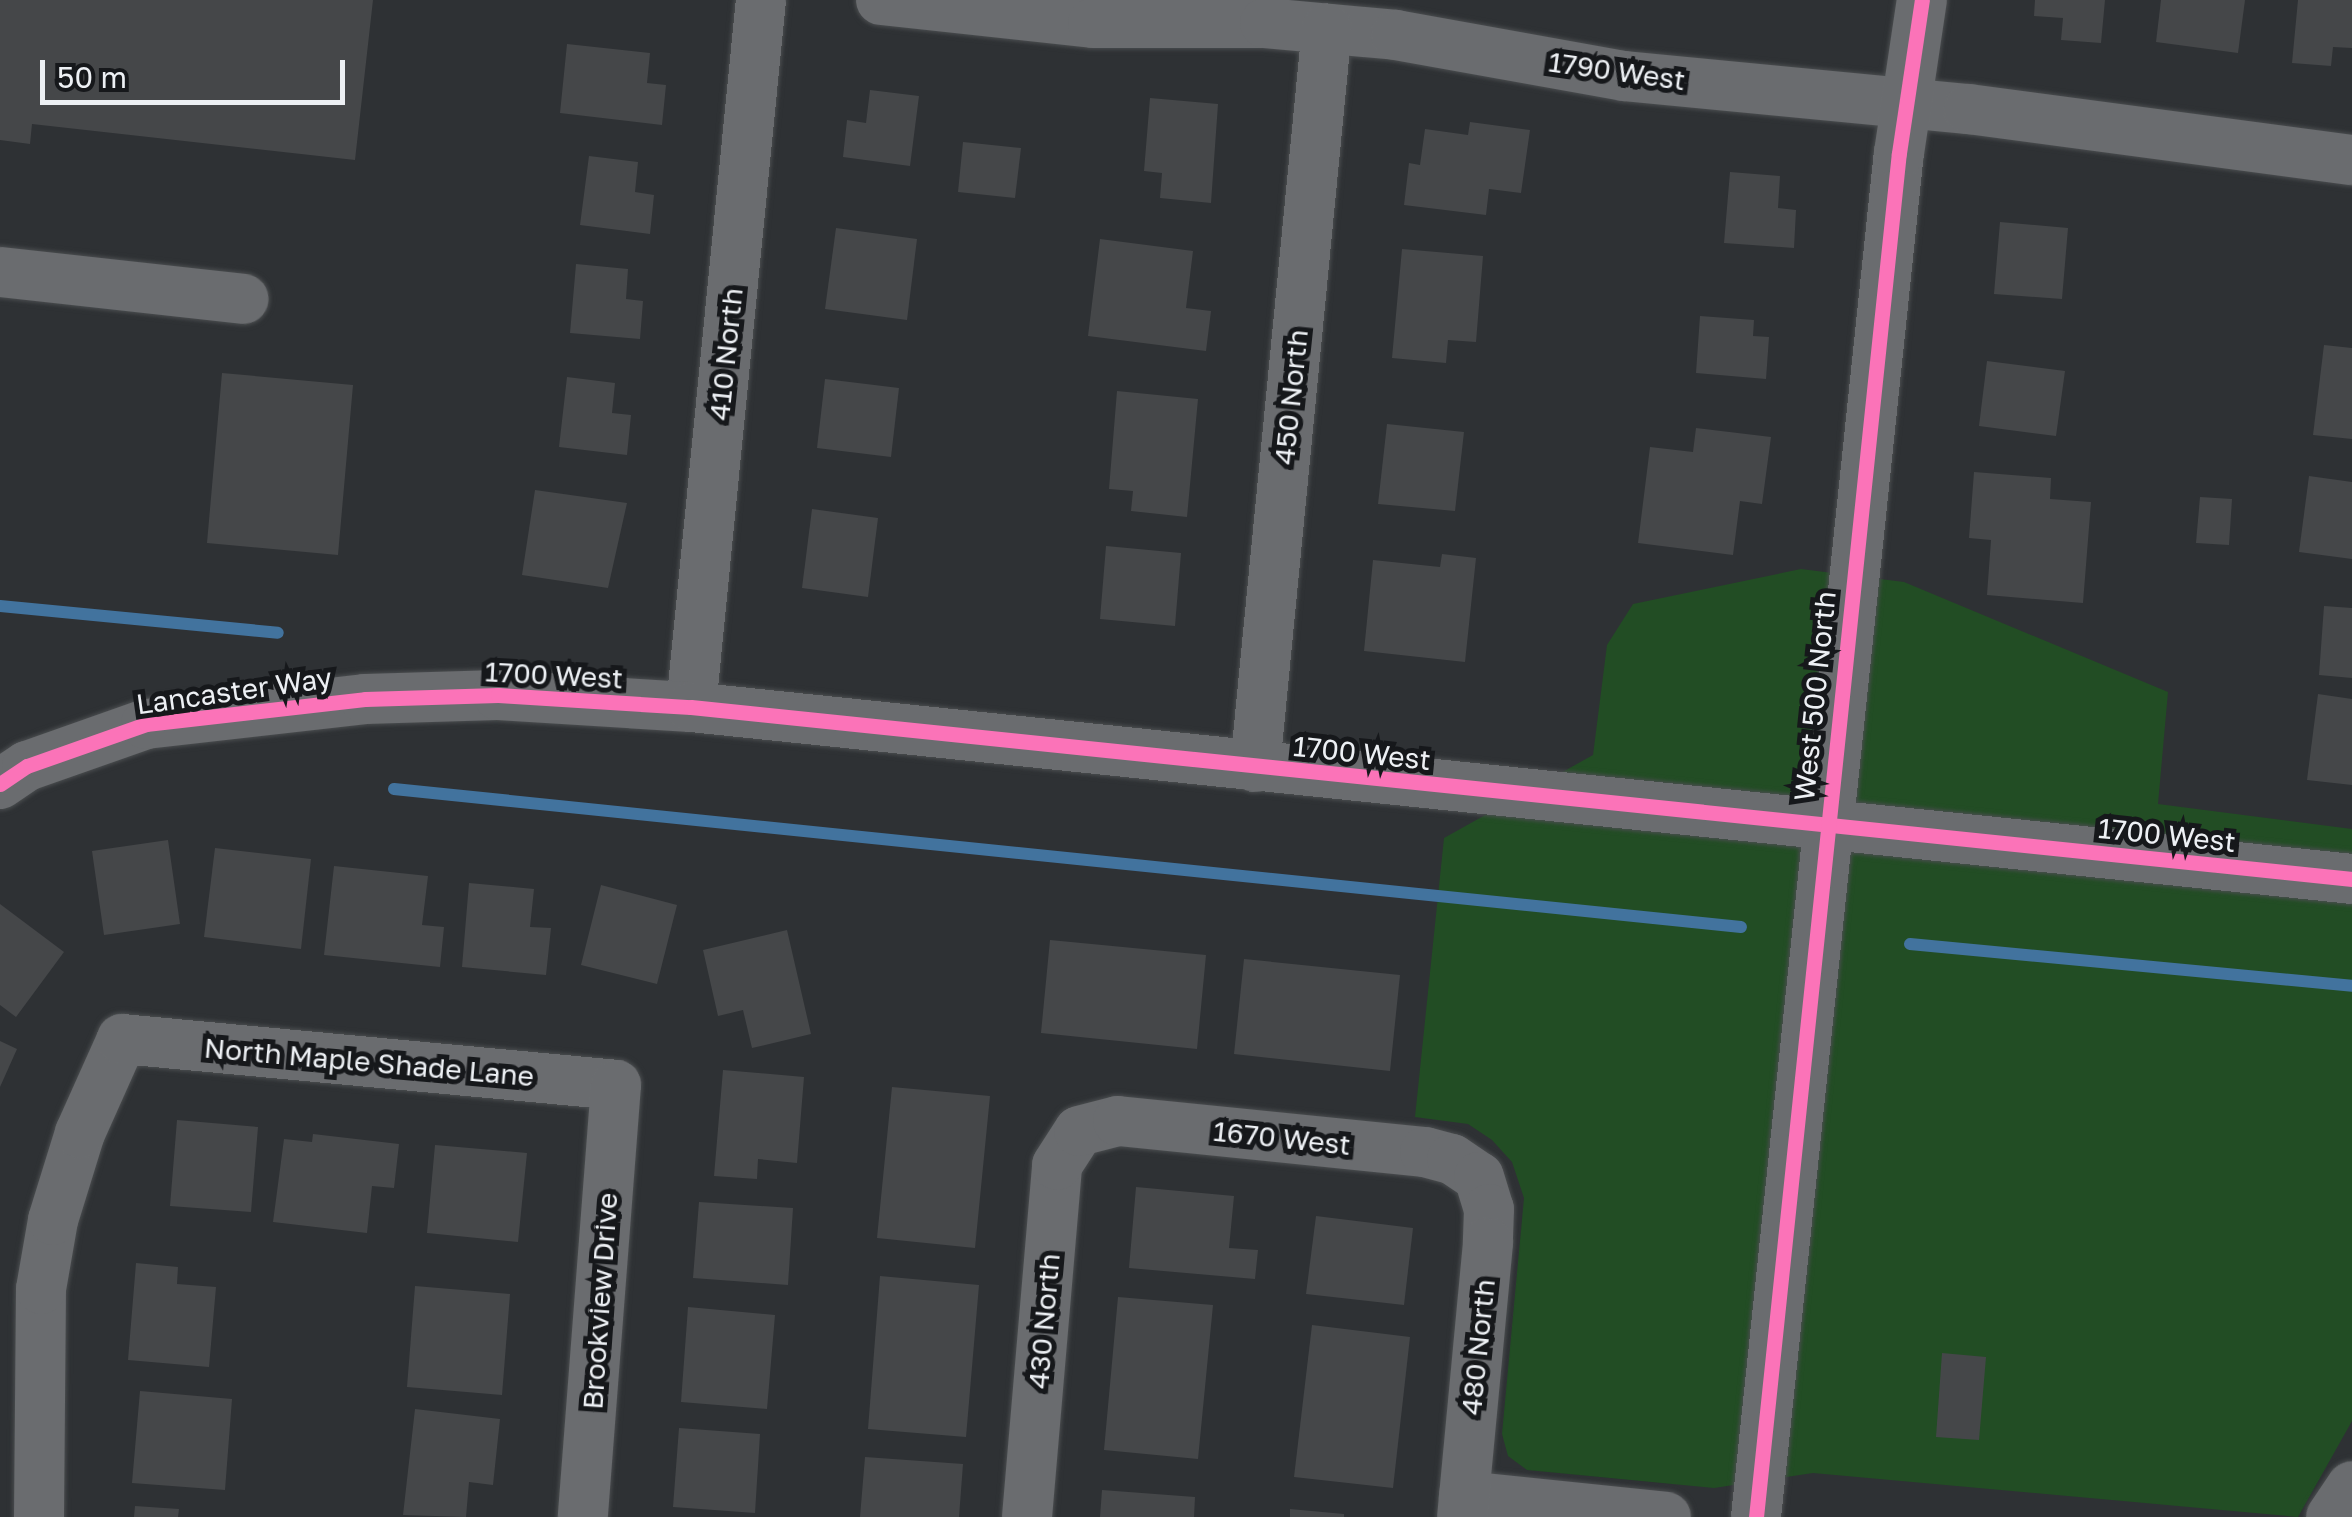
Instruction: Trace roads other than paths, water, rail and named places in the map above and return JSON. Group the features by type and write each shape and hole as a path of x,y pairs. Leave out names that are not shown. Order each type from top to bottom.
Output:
{"street":[{"name":"410 North","path":"691,707 761,0"},
{"name":"1790 West","path":"882,0 1094,23 1327,28 1624,76 1906,102 2352,160"},
{"name":"West 500 North","path":"1756,1517 1826,826 1906,102 1922,0"},
{"name":"450 North","path":"1255,767 1327,28"},
{"path":"0,272 244,299"},
{"name":"1700 West","path":"365,699 498,695 691,707 2352,879"},
{"name":"Lancaster Way","path":"0,784 28,766 146,724 365,699"},
{"name":"North Maple Shade Lane","path":"39,1517 40,1289 52,1220 80,1133 122,1039 616,1085"},
{"name":"Brookview Drive","path":"584,1517 616,1085"},
{"name":"1670 West","path":"1079,1131 1118,1121 1424,1152 1452,1159 1479,1177"},
{"name":"430 North","path":"1027,1517 1057,1165 1079,1131"},
{"name":"480 North","path":"1463,1507 1488,1244 1489,1208 1479,1177"},
{"path":"1463,1507 1666,1517"}],"waterway":[{"path":"0,606 278,633"},
{"path":"394,789 1741,927"},
{"path":"1910,944 2352,986"}]}
